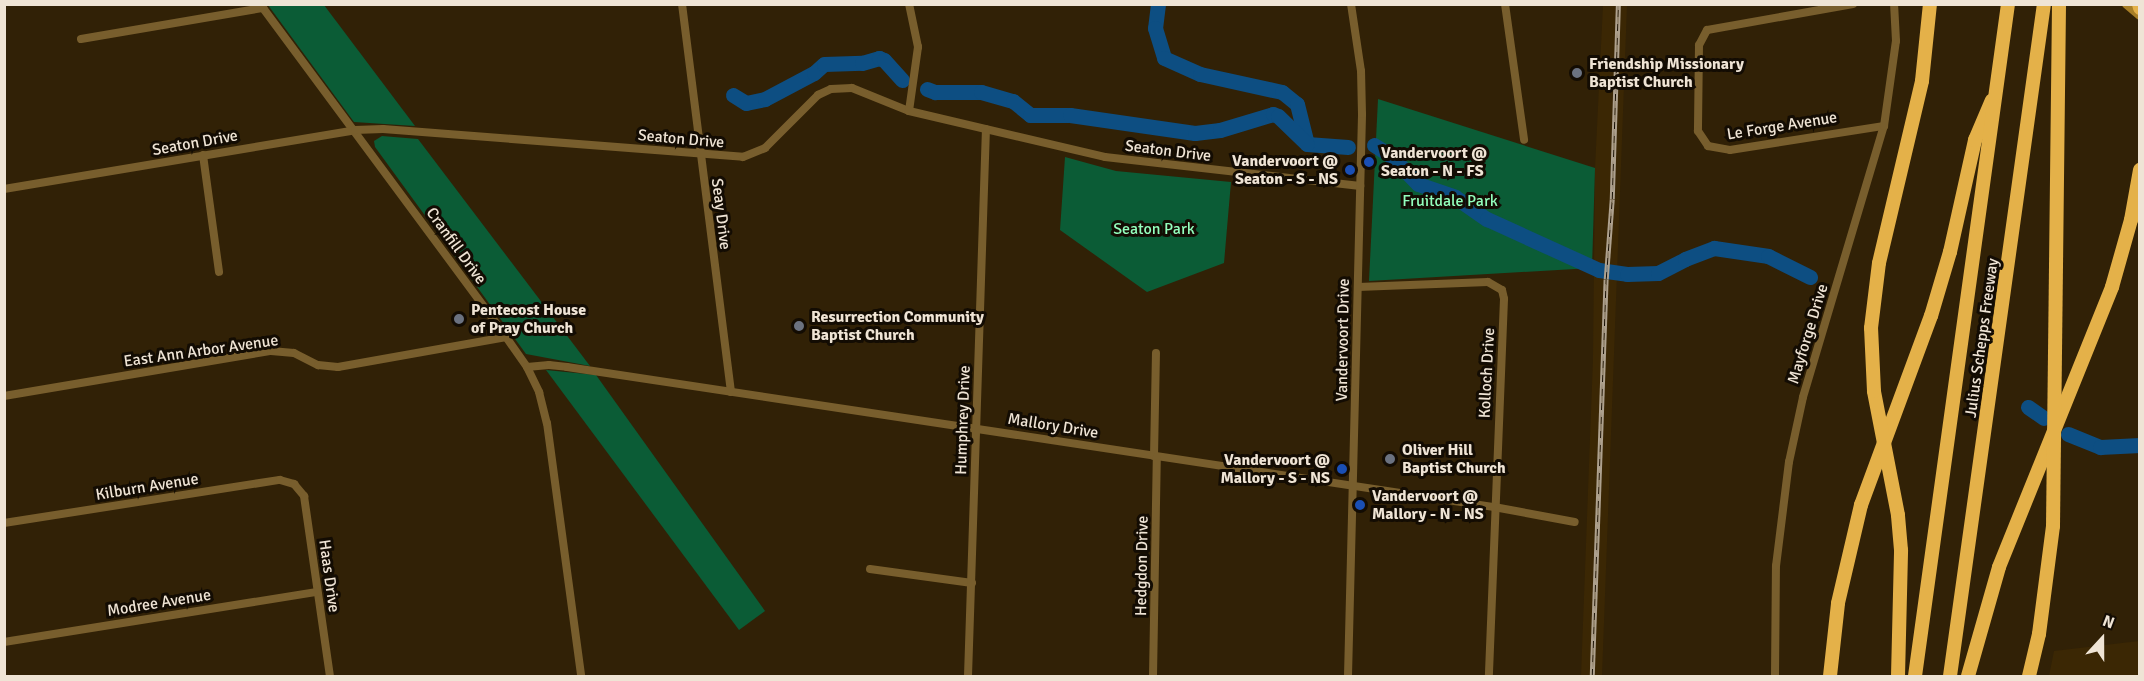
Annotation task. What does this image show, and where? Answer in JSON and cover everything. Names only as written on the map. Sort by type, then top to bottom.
[{"type":"highway","points":[[1898,676],[1901,550],[1898,515],[1874,391],[1871,328],[1879,264],[1928,50],[1930,4]]},
{"type":"highway","name":"Julius Schepps Freeway","points":[[1915,676],[1999,85],[2008,4]]},
{"type":"highway","name":"Julius Schepps Freeway","points":[[1950,676],[2044,4]]},
{"type":"highway","points":[[2029,676],[2039,634],[2053,526],[2059,4]]},
{"type":"highway","points":[[1830,676],[1838,603],[1861,504],[1924,339],[1950,252],[1975,140],[1999,85]]},
{"type":"highway","points":[[1968,676],[1990,594],[2023,506],[2087,352],[2122,254],[2139,170]]},
{"type":"main road","points":[[2127,4],[2139,15]]},
{"type":"street","name":"Seay Drive","points":[[682,4],[731,392]]},
{"type":"street","points":[[909,4],[918,47],[909,111]]},
{"type":"street","name":"Vandervoort Drive","points":[[1347,676],[1362,93],[1351,4]]},
{"type":"street","points":[[1506,4],[1524,140]]},
{"type":"street","name":"Le Forge Avenue","points":[[1853,4],[1707,30],[1699,45],[1698,131],[1708,146],[1730,150],[1884,126]]},
{"type":"street","name":"Mayforge Drive","points":[[1775,676],[1776,566],[1789,462],[1803,397],[1884,126],[1896,41],[1894,4]]},
{"type":"street","points":[[81,39],[262,6]]},
{"type":"street","name":"Cranfill Drive","points":[[262,6],[506,337],[527,367],[539,392],[547,423],[581,676]]},
{"type":"street","name":"Seaton Drive","points":[[4,189],[355,130],[383,129],[743,157],[765,148],[808,104],[831,89],[859,90],[909,111],[1132,162],[1360,186]]},
{"type":"street","name":"Humphrey Drive","points":[[968,676],[986,129]]},
{"type":"street","points":[[203,155],[219,272]]},
{"type":"street","name":"Kolloch Drive","points":[[1358,287],[1488,282],[1502,290],[1504,298],[1489,676]]},
{"type":"street","name":"East Ann Arbor Avenue","points":[[4,396],[271,351],[294,353],[318,365],[338,367],[506,337]]},
{"type":"street","name":"Hedgdon Drive","points":[[1153,676],[1156,353]]},
{"type":"street","name":"Mallory Drive","points":[[527,367],[558,366],[1494,507],[1575,522]]},
{"type":"street","name":"Kilburn Avenue","points":[[4,523],[280,480],[294,484]]},
{"type":"street","name":"Haas Drive","points":[[294,484],[304,496],[330,676]]},
{"type":"street","points":[[870,569],[972,583]]},
{"type":"street","name":"Modree Avenue","points":[[4,642],[317,592]]},
{"type":"shaded area","points":[[1603,5],[1627,5],[1602,676],[1581,676],[1593,359],[1595,168]]},
{"type":"shaded area","points":[[2139,641],[2139,676],[2049,676],[2054,651]]},
{"type":"green space","points":[[268,5],[324,5],[415,126],[354,122]]},
{"type":"green space","name":"Fruitdale Park","points":[[1378,99],[1595,168],[1592,268],[1369,281]]},
{"type":"green space","points":[[382,136],[418,139],[590,366],[526,354],[375,147],[374,141]]},
{"type":"green space","name":"Seaton Park","points":[[1065,157],[1116,171],[1231,182],[1224,263],[1147,292],[1060,230]]},
{"type":"green space","points":[[546,370],[596,375],[765,611],[739,630]]},
{"type":"waterway","points":[[1158,4],[1155,28],[1164,58],[1200,74],[1282,92],[1297,104],[1307,144],[1348,147]]},
{"type":"waterway","points":[[733,95],[746,103],[765,99],[814,73],[824,64],[862,63],[879,58],[884,60],[902,80]]},
{"type":"waterway","points":[[927,89],[935,92],[981,92],[1013,101],[1030,115],[1070,115],[1195,133],[1220,130],[1273,114],[1278,116],[1307,144]]},
{"type":"waterway","points":[[1374,145],[1390,155],[1418,184],[1455,197],[1487,219],[1599,270],[1627,274],[1658,273],[1714,248],[1768,256],[1810,277]]},
{"type":"waterway","points":[[2028,407],[2044,418]]},
{"type":"waterway","points":[[2068,434],[2100,447],[2140,445]]},
{"type":"railway","points":[[1592,676],[1618,4]]},
{"type":"place","name":"Friendship Missionary Baptist Church","points":[[1577,73]]},
{"type":"place","name":"Vandervoort @ Seaton - N - FS","points":[[1369,162]]},
{"type":"place","name":"Vandervoort @ Seaton - S - NS","points":[[1350,170]]},
{"type":"place","name":"Pentecost House of Pray Church","points":[[459,319]]},
{"type":"place","name":"Resurrection Community Baptist Church","points":[[799,326]]},
{"type":"place","name":"Oliver Hill Baptist Church","points":[[1390,459]]},
{"type":"place","name":"Vandervoort @ Mallory - S - NS","points":[[1342,469]]},
{"type":"place","name":"Vandervoort @ Mallory - N - NS","points":[[1360,505]]}]
